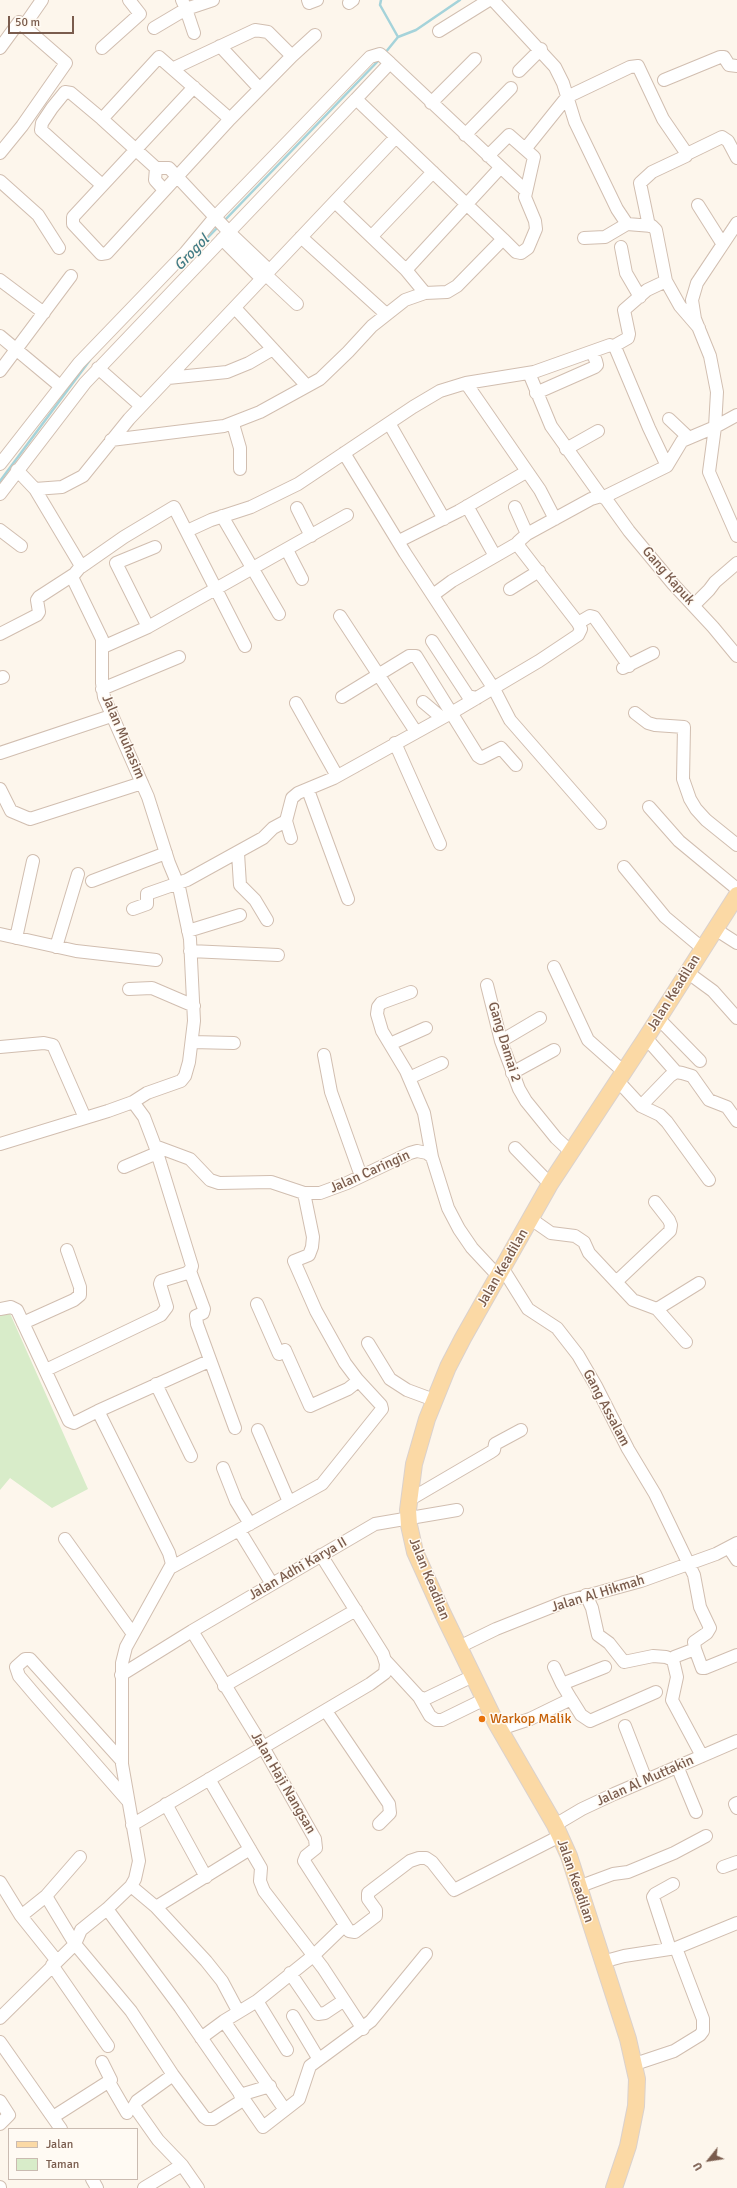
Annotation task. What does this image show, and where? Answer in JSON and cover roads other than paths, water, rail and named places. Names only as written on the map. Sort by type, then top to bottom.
[{"type":"main road","name":"Jalan Keadilan","points":[[614,2188],[634,2123],[637,2094],[635,2064],[578,1887],[557,1830],[502,1734],[459,1647],[420,1562],[408,1519],[409,1500],[420,1443],[434,1400],[462,1338],[531,1220],[568,1149],[621,1077],[687,972],[699,946],[715,929],[737,895]]},
{"type":"street","points":[[24,26],[42,0]]},
{"type":"street","points":[[102,48],[140,14],[129,0]]},
{"type":"street","points":[[154,28],[184,5],[213,0]]},
{"type":"street","points":[[308,0],[310,3],[317,0]]},
{"type":"street","points":[[439,31],[489,0]]},
{"type":"street","points":[[493,0],[541,49],[559,73],[583,139],[617,209],[627,224]]},
{"type":"street","points":[[184,5],[194,33]]},
{"type":"street","points":[[0,48],[18,22],[66,63],[22,126],[0,153]]},
{"type":"street","points":[[174,68],[249,31],[264,30],[292,56]]},
{"type":"street","points":[[194,87],[72,219],[74,224],[103,254],[259,88],[315,35]]},
{"type":"street","points":[[220,46],[259,88]]},
{"type":"street","points":[[519,71],[541,49]]},
{"type":"street","points":[[0,464],[79,362],[180,258],[216,218],[370,57],[377,54],[385,58],[526,191]]},
{"type":"street","points":[[102,119],[158,57],[174,68],[230,119]]},
{"type":"street","points":[[664,80],[720,57],[724,57],[729,65],[737,66]]},
{"type":"street","points":[[0,494],[73,398],[98,368],[356,99],[385,58]]},
{"type":"street","points":[[431,103],[475,58]]},
{"type":"street","points":[[526,148],[567,97],[630,67],[638,66],[663,119],[687,154]]},
{"type":"street","points":[[465,135],[511,88]]},
{"type":"street","points":[[102,185],[43,132],[41,127],[52,108],[65,92],[71,93],[156,168],[167,167],[216,218],[226,234],[297,304]]},
{"type":"street","points":[[356,99],[516,252],[521,253],[526,251],[532,241],[536,226],[526,201],[526,191],[534,159],[526,148],[508,135],[488,156]]},
{"type":"street","points":[[35,489],[62,487],[76,481],[91,468],[111,440],[141,406],[396,137]]},
{"type":"street","points":[[649,226],[640,183],[652,172],[722,137],[733,138],[737,158]]},
{"type":"street","points":[[156,168],[155,180],[164,190]]},
{"type":"street","points":[[406,270],[468,205],[500,168]]},
{"type":"street","points":[[372,236],[433,172]]},
{"type":"street","points":[[0,181],[38,215],[59,248]]},
{"type":"street","points":[[335,202],[406,270],[425,293]]},
{"type":"street","points":[[698,205],[722,243]]},
{"type":"street","points":[[737,223],[722,243],[692,295],[693,308],[710,356],[716,384],[718,404],[709,472],[737,536]]},
{"type":"street","points":[[584,238],[604,237],[627,224],[649,226],[654,228],[657,233],[666,281],[680,306],[699,328]]},
{"type":"street","points":[[301,237],[386,314]]},
{"type":"street","points":[[111,440],[233,424],[267,409],[307,386],[335,366],[372,326],[405,300],[425,293],[441,293],[458,286],[503,239]]},
{"type":"street","points":[[621,247],[626,273],[640,297]]},
{"type":"street","points":[[0,371],[71,276]]},
{"type":"street","points":[[0,280],[44,313]]},
{"type":"street","points":[[187,531],[222,516],[272,498],[308,478],[389,423],[440,392],[466,383],[529,373],[592,352],[608,345],[614,346],[628,338],[629,334],[624,310],[650,289],[666,281]]},
{"type":"street","points":[[235,308],[307,386]]},
{"type":"street","points":[[0,336],[60,386]]},
{"type":"street","points":[[614,346],[667,466]]},
{"type":"street","points":[[168,378],[227,372],[249,363],[273,349]]},
{"type":"street","points":[[536,393],[595,367],[596,361],[592,352]]},
{"type":"street","points":[[98,368],[141,406]]},
{"type":"street","name":"Gang Kapuk","points":[[529,373],[550,426],[566,449],[673,584],[694,605],[737,656]]},
{"type":"street","points":[[466,383],[526,472],[540,490],[555,519]]},
{"type":"street","points":[[433,595],[452,581],[518,543],[520,539],[527,534],[591,499],[603,497],[667,466],[677,446],[688,437],[716,427],[737,415]]},
{"type":"street","points":[[669,419],[670,423],[688,437]]},
{"type":"street","points":[[389,423],[444,519]]},
{"type":"street","points":[[233,424],[240,448],[240,469]]},
{"type":"street","points":[[566,449],[598,431]]},
{"type":"street","points":[[344,453],[405,553],[494,689],[515,726],[600,823]]},
{"type":"street","name":"Jalan Muhasim","points":[[17,470],[35,489],[77,571],[99,632],[103,648],[102,689],[111,716],[142,783],[157,820],[166,854],[178,884],[188,931],[194,1006],[192,1042],[185,1076],[181,1081],[147,1092],[133,1102]]},
{"type":"street","points":[[399,541],[444,519],[526,472]]},
{"type":"street","points":[[467,506],[495,556]]},
{"type":"street","points":[[0,634],[37,615],[39,612],[37,600],[39,597],[124,537],[174,507],[245,646]]},
{"type":"street","points":[[515,507],[527,534]]},
{"type":"street","points":[[297,508],[311,536]]},
{"type":"street","points":[[222,516],[279,614]]},
{"type":"street","points":[[103,648],[148,627],[347,516]]},
{"type":"street","points":[[0,530],[21,546]]},
{"type":"street","points":[[133,910],[147,904],[147,894],[178,884],[259,841],[273,828],[286,820],[290,812],[292,798],[337,776],[494,689],[574,638],[581,629],[578,623],[518,543]]},
{"type":"street","points":[[148,627],[116,563],[155,547]]},
{"type":"street","points":[[286,550],[302,579]]},
{"type":"street","points":[[694,605],[709,590],[714,582],[737,563]]},
{"type":"street","points":[[510,589],[539,571]]},
{"type":"street","points":[[340,616],[416,732]]},
{"type":"street","points":[[578,623],[590,616],[594,617],[626,667],[654,653]]},
{"type":"street","points":[[432,641],[468,696],[477,698]]},
{"type":"street","points":[[342,697],[409,656],[416,656],[448,715],[478,756],[481,758],[502,748],[516,765]]},
{"type":"street","points":[[102,689],[179,657]]},
{"type":"street","points":[[423,702],[448,715]]},
{"type":"street","points":[[296,703],[337,776]]},
{"type":"street","points":[[635,713],[648,723],[655,725],[684,727],[684,779],[686,790],[696,809],[737,845]]},
{"type":"street","points":[[0,754],[111,716]]},
{"type":"street","points":[[395,743],[440,844]]},
{"type":"street","points":[[0,789],[11,811],[30,819],[142,783]]},
{"type":"street","points":[[308,790],[348,899]]},
{"type":"street","points":[[649,807],[679,841],[737,889]]},
{"type":"street","points":[[286,820],[291,838]]},
{"type":"street","points":[[238,853],[240,885],[255,900],[267,920]]},
{"type":"street","points":[[92,881],[166,854]]},
{"type":"street","points":[[16,938],[33,861]]},
{"type":"street","points":[[624,867],[665,917],[699,946]]},
{"type":"street","points":[[56,947],[78,874]]},
{"type":"street","points":[[188,931],[240,915]]},
{"type":"street","points":[[715,929],[737,942]]},
{"type":"street","points":[[0,934],[56,947],[156,960]]},
{"type":"street","points":[[190,951],[278,955]]},
{"type":"street","points":[[554,967],[588,1040],[621,1077],[641,1106],[660,1115],[667,1122],[709,1180]]},
{"type":"street","points":[[687,972],[713,991],[737,1018]]},
{"type":"street","name":"Gang Damai 2","points":[[487,985],[500,1041],[512,1073],[526,1101],[568,1149]]},
{"type":"street","points":[[129,989],[152,988],[194,1006]]},
{"type":"street","points":[[411,992],[388,1000],[378,1007],[378,1021],[409,1078],[424,1113],[432,1157]]},
{"type":"street","points":[[500,1041],[540,1018]]},
{"type":"street","points":[[658,1018],[700,1061]]},
{"type":"street","points":[[390,1044],[426,1028]]},
{"type":"street","points":[[645,1040],[674,1073],[692,1076],[709,1100],[724,1105],[737,1121]]},
{"type":"street","points":[[192,1042],[234,1043]]},
{"type":"street","points":[[0,1047],[44,1043],[53,1045],[85,1118]]},
{"type":"street","points":[[512,1073],[554,1050]]},
{"type":"street","points":[[324,1055],[331,1092],[361,1176]]},
{"type":"street","points":[[409,1078],[442,1063]]},
{"type":"street","points":[[641,1106],[674,1073]]},
{"type":"street","points":[[0,1144],[133,1102],[144,1117],[156,1150],[192,1266],[190,1271],[203,1303],[204,1313],[195,1318],[209,1361],[235,1428]]},
{"type":"street","points":[[515,1148],[550,1184]]},
{"type":"street","points":[[124,1167],[156,1150]]},
{"type":"street","name":"Jalan Caringin","points":[[156,1150],[190,1159],[203,1174],[214,1182],[271,1182],[304,1193],[320,1193],[410,1153],[423,1152],[432,1157],[448,1208],[459,1229],[472,1248],[501,1273]]},
{"type":"street","points":[[0,2018],[54,1963],[75,1944],[81,1930],[107,1909],[131,1886],[139,1868],[139,1861],[127,1801],[122,1761],[121,1675],[124,1652],[172,1567],[327,1480],[382,1409],[381,1405],[358,1381],[321,1321],[294,1261],[309,1255],[312,1247],[313,1237],[304,1193]]},
{"type":"street","points":[[616,1282],[670,1231],[671,1225],[669,1220],[655,1202]]},
{"type":"street","points":[[531,1220],[551,1233],[574,1236],[584,1242],[589,1253],[633,1300],[658,1309],[686,1342]]},
{"type":"street","points":[[23,1323],[74,1300],[80,1295],[80,1287],[67,1250]]},
{"type":"street","points":[[46,1370],[161,1315],[167,1307],[161,1281],[190,1271]]},
{"type":"street","name":"Gang Assalam","points":[[501,1273],[528,1308],[557,1328],[578,1355],[596,1386],[628,1449],[655,1494],[694,1576],[700,1607],[710,1628],[707,1633],[694,1642],[696,1649]]},
{"type":"street","points":[[658,1309],[700,1283]]},
{"type":"street","points":[[257,1304],[279,1354],[285,1350],[310,1406],[348,1389],[358,1381]]},
{"type":"street","points":[[0,1309],[15,1308],[71,1423],[209,1361]]},
{"type":"street","points":[[368,1343],[390,1379],[407,1390],[434,1400]]},
{"type":"street","points":[[156,1384],[191,1456]]},
{"type":"street","points":[[98,1411],[169,1552],[172,1567]]},
{"type":"street","points":[[258,1430],[289,1502]]},
{"type":"street","points":[[409,1500],[492,1452],[495,1444],[521,1430]]},
{"type":"street","points":[[222,1468],[236,1501],[244,1527],[272,1584]]},
{"type":"street","name":"Jalan Adhi Karya II","points":[[121,1675],[192,1631],[379,1522],[408,1519],[457,1510]]},
{"type":"street","points":[[65,1539],[134,1634]]},
{"type":"street","points":[[733,1546],[737,1560]]},
{"type":"street","name":"Jalan Al Hikmah","points":[[459,1647],[518,1620],[586,1595],[633,1584],[733,1546]]},
{"type":"street","points":[[321,1555],[356,1610],[385,1660],[419,1697],[430,1716],[436,1720],[442,1720],[485,1699]]},
{"type":"street","points":[[586,1595],[592,1608],[598,1636],[609,1643],[624,1662],[653,1656],[666,1657],[673,1660]]},
{"type":"street","points":[[224,1686],[356,1610]]},
{"type":"street","name":"Jalan Haji Nangsan","points":[[192,1631],[224,1686],[263,1747],[315,1840],[316,1848],[306,1856],[304,1861],[344,1926]]},
{"type":"street","points":[[673,1660],[674,1657],[696,1649],[702,1668],[705,1668],[737,1655]]},
{"type":"street","points":[[124,1652],[148,1658]]},
{"type":"street","points":[[122,1761],[30,1659],[25,1659],[16,1667],[19,1676],[127,1801]]},
{"type":"street","points":[[132,1825],[378,1680],[386,1669],[385,1660]]},
{"type":"street","points":[[673,1660],[678,1678],[672,1700],[702,1756]]},
{"type":"street","points":[[554,1667],[562,1684],[581,1715],[590,1721],[656,1692]]},
{"type":"street","points":[[562,1684],[605,1667]]},
{"type":"street","points":[[419,1697],[429,1699],[473,1676]]},
{"type":"street","points":[[502,1734],[571,1699]]},
{"type":"street","points":[[326,1711],[389,1804],[390,1812],[379,1824]]},
{"type":"street","points":[[625,1726],[646,1780]]},
{"type":"street","name":"Jalan Al Muttakin","points":[[557,1830],[582,1809],[677,1766],[737,1741]]},
{"type":"street","points":[[677,1766],[696,1812]]},
{"type":"street","points":[[209,1779],[261,1868],[260,1881],[264,1891],[323,1968],[343,2001],[363,2028]]},
{"type":"street","points":[[737,1803],[735,1804],[737,1808]]},
{"type":"street","points":[[166,1804],[206,1877]]},
{"type":"street","points":[[201,2038],[238,2011],[257,2000],[313,1956],[344,1926],[349,1931],[355,1932],[372,1921],[376,1916],[376,1910],[368,1899],[368,1893],[414,1860],[426,1858],[432,1862],[454,1890],[557,1830]]},
{"type":"street","points":[[578,1887],[614,1874],[628,1872],[674,1853],[706,1836]]},
{"type":"street","points":[[156,1907],[250,1849]]},
{"type":"street","points":[[21,1916],[46,1896],[80,1857]]},
{"type":"street","points":[[723,1867],[737,1862]]},
{"type":"street","points":[[0,1882],[108,2046]]},
{"type":"street","points":[[635,2064],[674,2051],[700,2035],[703,2031],[703,2020],[653,1897],[655,1894],[673,1884]]},
{"type":"street","points":[[131,1886],[156,1907],[187,1939],[222,1981],[238,2011]]},
{"type":"street","points":[[46,1896],[75,1944],[131,2011],[173,2075],[207,2119],[212,2119],[242,2098],[270,2086]]},
{"type":"street","points":[[107,1909],[201,2038],[263,2127],[299,2099],[307,2071],[318,2058],[363,2028],[389,2001],[426,1954]]},
{"type":"street","points":[[602,1962],[624,1956],[673,1948],[737,1923]]},
{"type":"street","points":[[290,1973],[318,2014],[325,2013],[343,2001]]},
{"type":"street","points":[[257,2000],[287,2050]]},
{"type":"street","points":[[292,2016],[318,2058]]},
{"type":"street","points":[[224,2021],[285,2110]]},
{"type":"street","points":[[0,2042],[60,2128]]},
{"type":"street","points":[[53,2117],[109,2082],[111,2077],[102,2062]]},
{"type":"street","points":[[173,2075],[137,2101],[134,2106],[158,2140],[182,2165],[198,2188]]},
{"type":"street","points":[[109,2082],[127,2113]]},
{"type":"street","points":[[0,2101],[9,2114],[0,2124]]},
{"type":"street","points":[[144,2188],[182,2165]]},
{"type":"waterway","name":"Grogol","points":[[381,0],[380,5],[398,37],[385,53]]},
{"type":"waterway","name":"Grogol","points":[[398,37],[416,30],[460,0]]},
{"type":"waterway","name":"Grogol","points":[[224,221],[380,59]]},
{"type":"waterway","name":"Grogol","points":[[188,258],[219,226]]},
{"type":"waterway","name":"Grogol","points":[[0,481],[90,360]]},
{"type":"place","name":"Warkop Malik","points":[[482,1719]]}]
